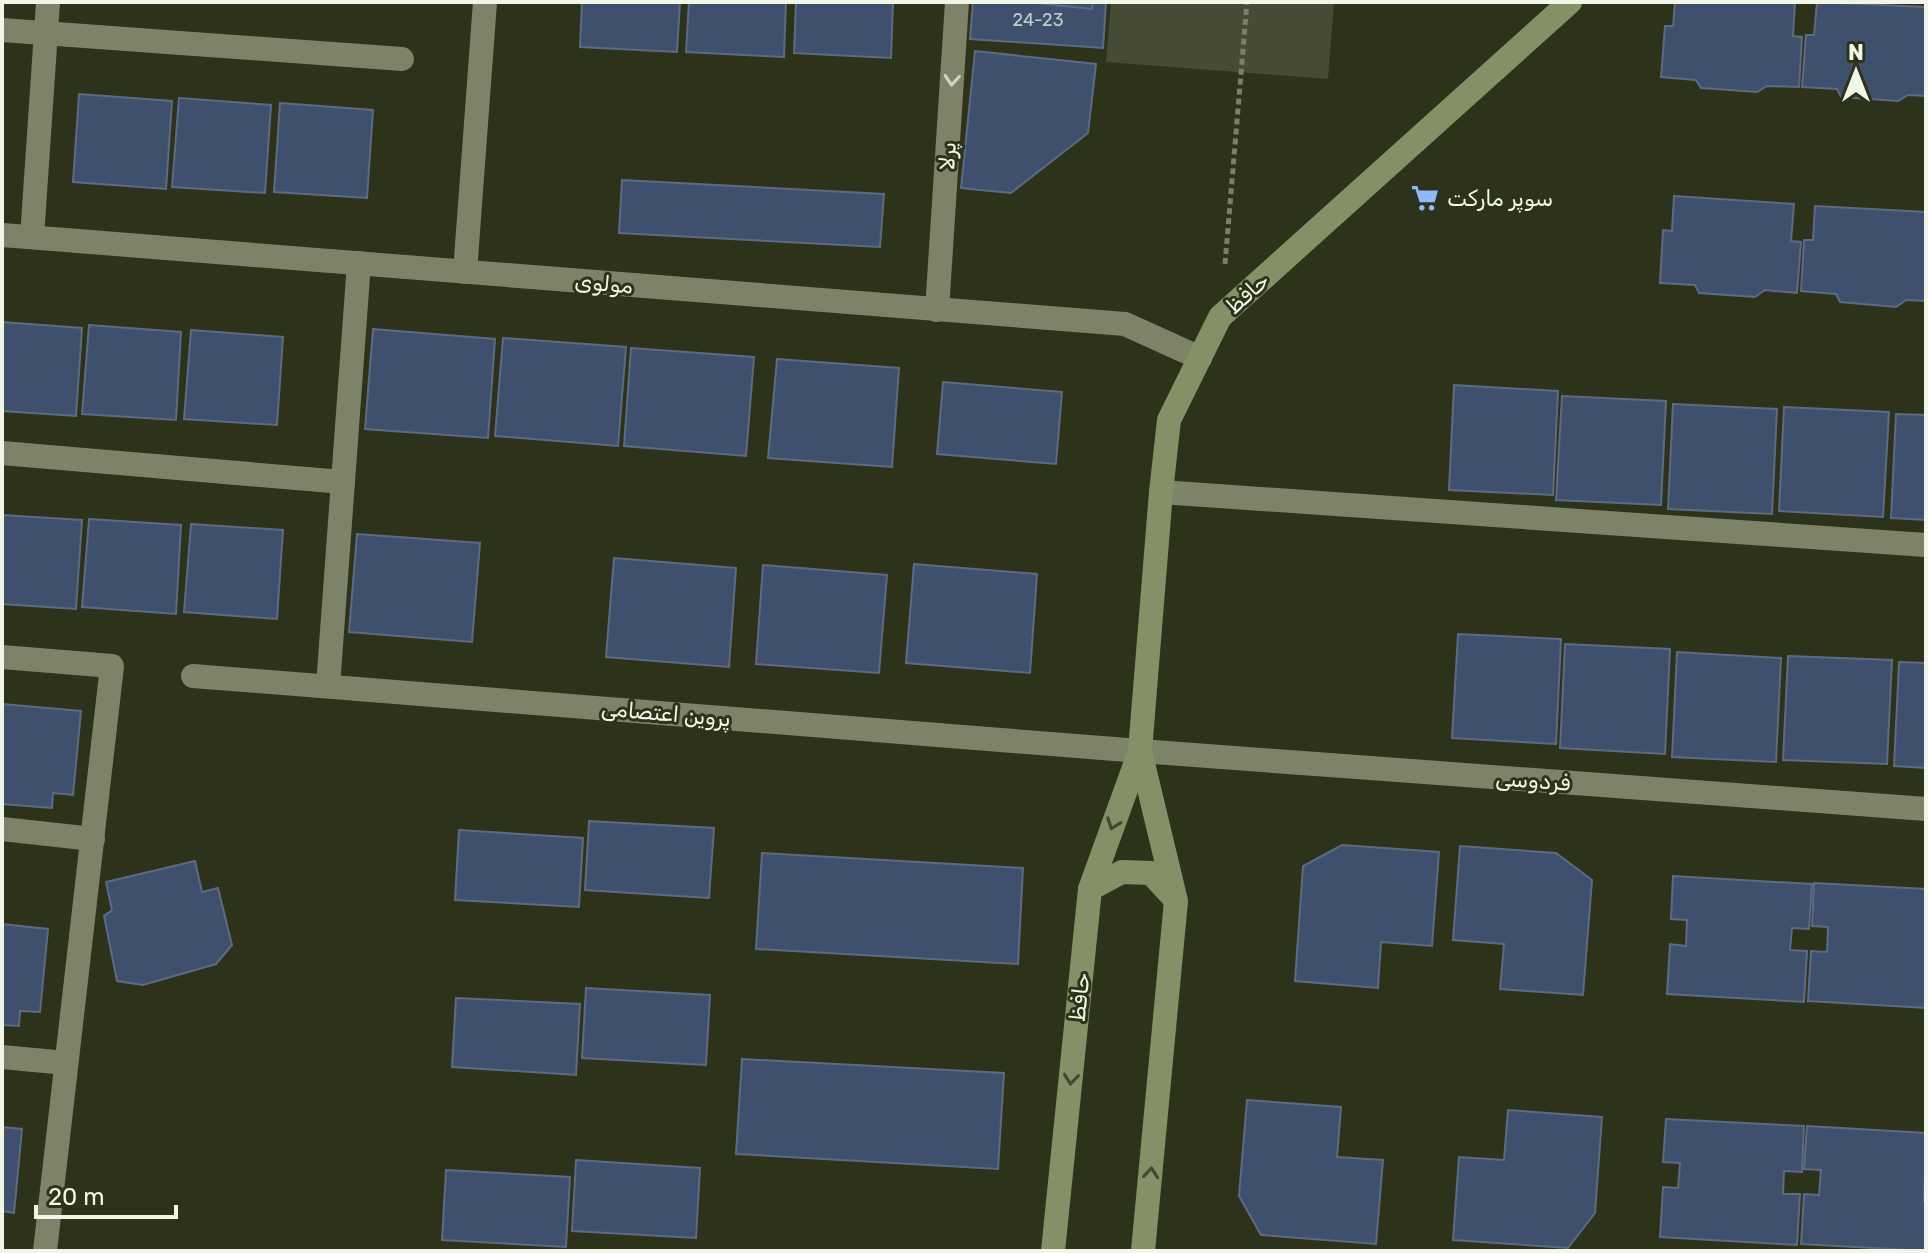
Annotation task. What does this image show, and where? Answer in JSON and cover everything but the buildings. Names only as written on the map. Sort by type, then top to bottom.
[{"type":"street","points":[[32,237],[48,2]]},
{"type":"street","points":[[465,272],[485,2]]},
{"type":"street","name":"پرلا","points":[[937,310],[957,2]]},
{"type":"street","name":"حافظ","points":[[1053,1251],[1090,889],[1140,751],[1169,420],[1220,317],[1570,2]]},
{"type":"street","points":[[2,30],[402,59]]},
{"type":"street","name":"مولوی","points":[[2,235],[1125,324],[1200,358]]},
{"type":"street","points":[[328,686],[359,263]]},
{"type":"street","points":[[2,453],[343,482]]},
{"type":"street","points":[[1161,492],[1926,545]]},
{"type":"street","points":[[2,657],[112,666],[45,1251]]},
{"type":"street","name":"پروین اعتصامی","points":[[193,676],[1140,751]]},
{"type":"street","name":"حافظ","points":[[1140,751],[1176,901],[1143,1251]]},
{"type":"street","name":"فردوسی","points":[[1140,751],[1926,809]]},
{"type":"street","points":[[2,829],[93,839]]},
{"type":"street","points":[[1090,889],[1122,872],[1151,873],[1176,901]]},
{"type":"street","points":[[2,1057],[66,1063]]},
{"type":"path","points":[[1220,317],[1247,2]]},
{"type":"green space","points":[[1111,2],[1334,2],[1328,79],[1106,62]]},
{"type":"place","name":"سوپر مارکت","points":[[1425,198]]}]
